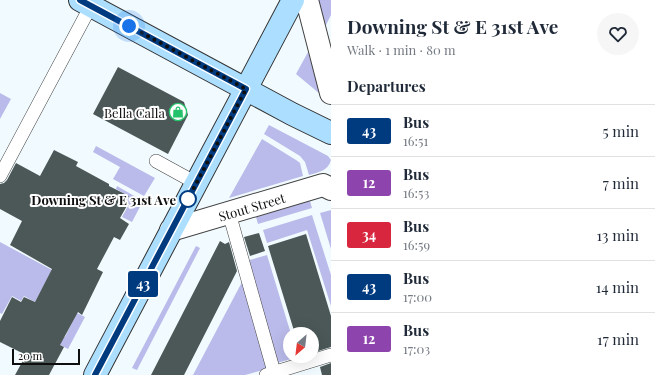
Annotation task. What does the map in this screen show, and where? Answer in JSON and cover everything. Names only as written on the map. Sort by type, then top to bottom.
[{"type":"main road","points":[[95,375],[293,0]]},
{"type":"main road","points":[[88,2],[292,114],[331,133]]},
{"type":"street","points":[[307,0],[331,93]]},
{"type":"street","name":"Stout Street","points":[[171,230],[323,185],[331,189]]},
{"type":"lane","points":[[0,176],[88,2]]},
{"type":"lane","points":[[156,161],[196,183]]},
{"type":"lane","points":[[229,213],[270,374],[331,355]]},
{"type":"shaded area","points":[[318,0],[331,0],[331,15],[325,27]]},
{"type":"shaded area","points":[[308,52],[320,94],[296,74]]},
{"type":"shaded area","points":[[0,93],[11,99],[0,119]]},
{"type":"shaded area","points":[[269,125],[328,156],[331,160],[328,167],[309,175],[305,162],[300,156],[264,134]]},
{"type":"shaded area","points":[[262,139],[300,163],[303,176],[229,198]]},
{"type":"shaded area","points":[[96,146],[155,178],[144,196],[113,179],[120,167],[93,152]]},
{"type":"shaded area","points":[[117,186],[143,201],[132,222],[122,217],[129,204],[126,202],[129,196],[116,189]]},
{"type":"shaded area","points":[[310,201],[312,208],[258,224],[256,217]]},
{"type":"shaded area","points":[[331,210],[331,249],[320,213]]},
{"type":"shaded area","points":[[312,215],[331,275],[331,306],[307,230],[267,243],[263,230]]},
{"type":"shaded area","points":[[0,242],[52,270],[35,302],[24,296],[21,301],[12,296],[2,314],[0,313]]},
{"type":"shaded area","points":[[196,246],[200,248],[137,370],[132,368]]},
{"type":"shaded area","points":[[267,255],[289,327],[283,327],[283,361],[277,363],[246,261]]},
{"type":"shaded area","points":[[242,282],[267,369],[245,375],[193,375]]},
{"type":"shaded area","points":[[77,313],[85,317],[68,349],[24,326],[60,334],[65,337]]},
{"type":"building","points":[[118,67],[184,102],[188,115],[168,154],[93,114]]},
{"type":"building","points":[[54,150],[78,162],[76,166],[129,196],[125,202],[128,204],[120,218],[129,224],[120,240],[114,237],[97,269],[103,272],[82,315],[78,312],[60,345],[64,347],[49,375],[15,375],[26,355],[0,342],[0,321],[12,297],[21,302],[24,297],[35,302],[52,269],[10,245],[22,221],[0,209],[0,184],[7,180],[16,163],[40,176]]},
{"type":"building","points":[[259,233],[265,251],[250,256],[244,237]]},
{"type":"building","points":[[306,234],[331,316],[331,347],[319,351],[319,327],[293,327],[268,246]]},
{"type":"building","points":[[220,241],[225,244],[229,242],[237,271],[184,375],[151,375]]},
{"type":"building","points":[[331,363],[331,375],[322,375],[320,367]]},
{"type":"bus line","name":"43","points":[[80,0],[246,89],[95,375]]},
{"type":"place","name":"Bella Calla","points":[[178,112]]},
{"type":"place","name":"Downing St & E 31st Ave","points":[[188,199]]},
{"type":"route","points":[[129,26],[246,89],[188,199]]}]
